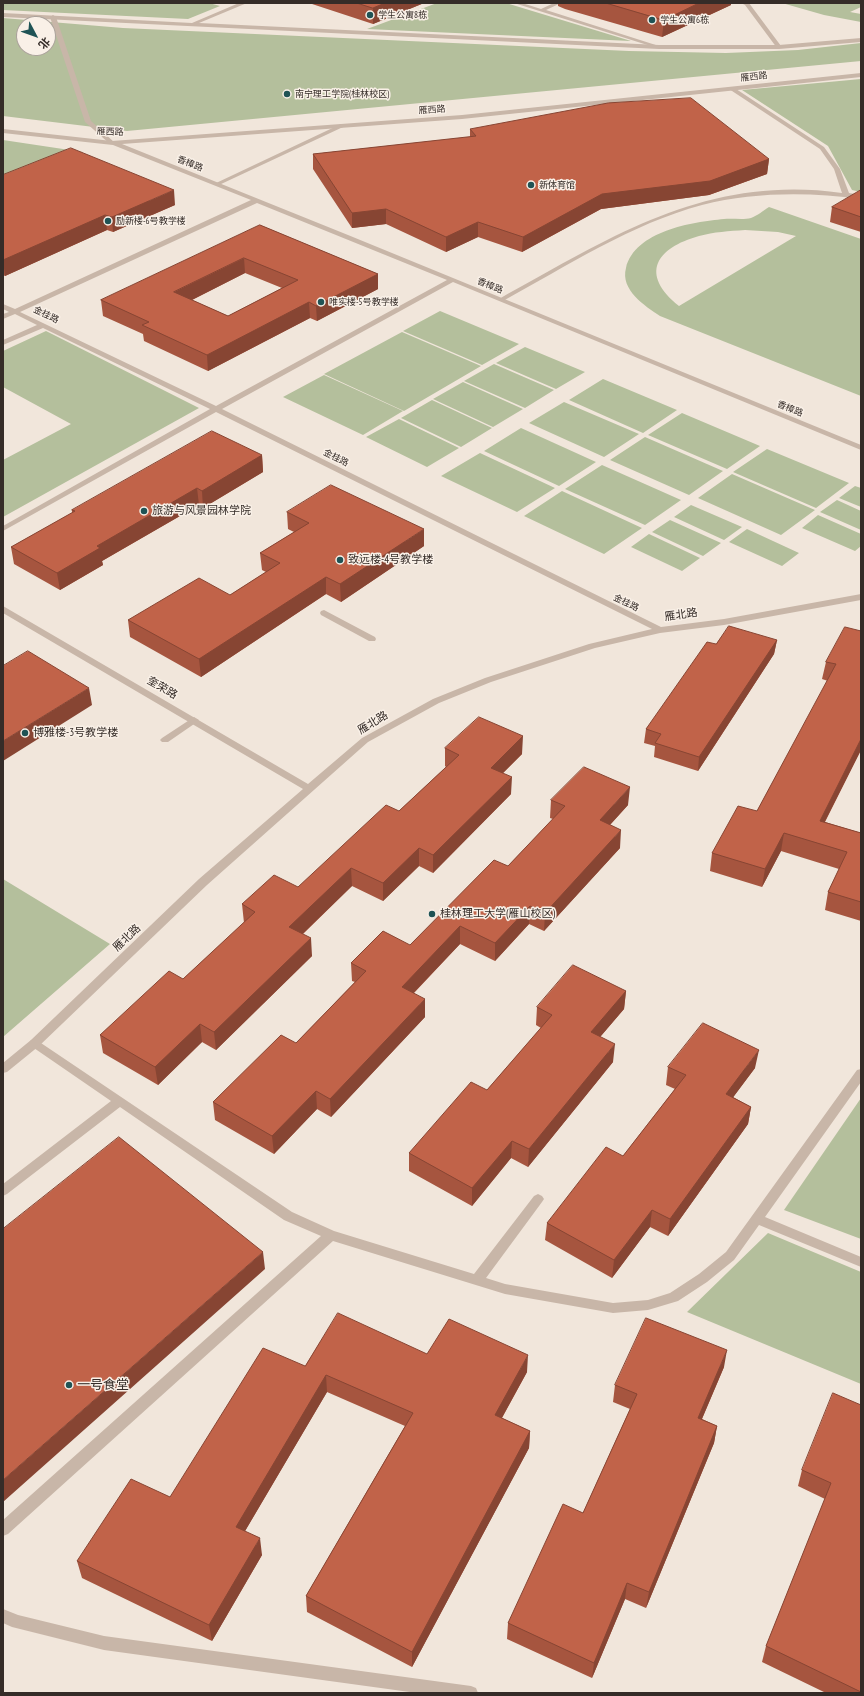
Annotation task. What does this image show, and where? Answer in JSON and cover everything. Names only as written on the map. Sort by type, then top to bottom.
[{"type":"street","points":[[189,24],[244,3]]},
{"type":"street","points":[[516,3],[659,47]]},
{"type":"street","points":[[541,11],[558,3]]},
{"type":"street","points":[[744,3],[747,4],[779,47]]},
{"type":"street","points":[[3,15],[28,16]]},
{"type":"street","points":[[56,17],[659,47],[779,47],[861,40]]},
{"type":"street","points":[[56,26],[88,122],[112,143]]},
{"type":"street","name":"雁西路","points":[[3,131],[112,143],[462,117],[861,75]]},
{"type":"street","points":[[731,88],[822,148],[837,169],[846,194]]},
{"type":"street","points":[[217,184],[341,126]]},
{"type":"street","name":"香樟路","points":[[112,143],[257,200],[861,448]]},
{"type":"street","points":[[501,300],[626,233],[677,211],[719,199],[747,195],[818,192],[861,196]]},
{"type":"street","points":[[3,317],[257,200]]},
{"type":"street","points":[[3,530],[216,409],[452,280]]},
{"type":"street","name":"金桂路","points":[[3,306],[216,409],[660,630]]},
{"type":"street","points":[[3,344],[42,325]]},
{"type":"street","name":"雁北路","points":[[3,1069],[35,1043],[203,882],[365,740],[436,701],[488,680],[592,646],[660,630],[724,622],[861,597]]},
{"type":"street","name":"奎荣路","points":[[3,610],[194,720],[309,789]]},
{"type":"street","points":[[324,613],[372,639]]},
{"type":"street","points":[[165,740],[194,720]]},
{"type":"street","points":[[35,1043],[288,1216],[331,1235],[505,1289],[614,1308],[648,1305],[674,1297],[703,1278],[730,1256],[861,1073]]},
{"type":"street","points":[[3,1191],[119,1101]]},
{"type":"street","points":[[477,1280],[538,1199]]},
{"type":"street","points":[[756,1219],[861,1262]]},
{"type":"street","points":[[3,1529],[331,1235]]},
{"type":"street","points":[[3,1616],[17,1622],[104,1643],[471,1693]]},
{"type":"green space","points":[[3,3],[209,3],[220,6],[188,19],[3,10]]},
{"type":"green space","points":[[437,3],[506,3],[631,41],[367,29]]},
{"type":"green space","points":[[782,3],[861,3],[861,7],[850,12],[861,14],[861,22],[824,15]]},
{"type":"green space","points":[[3,18],[16,19],[16,56],[56,56],[56,22],[123,28],[629,51],[726,53],[798,50],[861,43],[861,61],[127,131],[3,116]]},
{"type":"green space","points":[[861,79],[861,192],[852,190],[828,146],[742,90]]},
{"type":"green space","points":[[3,140],[83,152],[3,185]]},
{"type":"green space","points":[[769,207],[861,239],[861,396],[660,316],[641,302],[630,290],[625,276],[626,268],[631,255],[641,245],[653,237],[681,226],[711,220],[751,218]],"holes":[[[745,230],[778,232],[796,236],[679,306],[659,283],[656,273],[658,264],[663,255],[684,241],[699,236],[727,231]]]},
{"type":"green space","points":[[440,311],[519,344],[482,365],[403,331]]},
{"type":"green space","points":[[46,331],[199,408],[3,517],[3,460],[71,424],[3,387],[3,351]]},
{"type":"green space","points":[[402,332],[481,366],[404,411],[324,374]]},
{"type":"green space","points":[[525,347],[585,372],[556,389],[496,363]]},
{"type":"green space","points":[[494,364],[554,390],[525,408],[464,381]]},
{"type":"green space","points":[[324,375],[403,411],[363,435],[283,397]]},
{"type":"green space","points":[[603,379],[677,410],[643,433],[569,400]]},
{"type":"green space","points":[[463,382],[523,409],[493,427],[433,399]]},
{"type":"green space","points":[[432,400],[492,428],[461,447],[401,418]]},
{"type":"green space","points":[[564,402],[639,434],[604,457],[529,423]]},
{"type":"green space","points":[[682,413],[760,446],[727,469],[648,435]]},
{"type":"green space","points":[[399,419],[459,448],[427,467],[366,437]]},
{"type":"green space","points":[[521,428],[596,462],[559,486],[484,451]]},
{"type":"green space","points":[[645,437],[723,471],[689,495],[610,460]]},
{"type":"green space","points":[[767,449],[849,483],[816,508],[733,472]]},
{"type":"green space","points":[[480,453],[555,488],[517,512],[441,476]]},
{"type":"green space","points":[[602,465],[681,500],[645,525],[565,489]]},
{"type":"green space","points":[[732,474],[815,510],[781,535],[698,498]]},
{"type":"green space","points":[[855,486],[861,488],[861,507],[839,498]]},
{"type":"green space","points":[[562,491],[642,528],[604,554],[524,516]]},
{"type":"green space","points":[[837,500],[861,511],[861,530],[820,512]]},
{"type":"green space","points":[[691,505],[742,527],[724,540],[674,517]]},
{"type":"green space","points":[[818,515],[861,534],[861,546],[855,551],[802,528]]},
{"type":"green space","points":[[670,520],[721,543],[703,556],[652,532]]},
{"type":"green space","points":[[747,529],[799,553],[782,566],[729,542]]},
{"type":"green space","points":[[649,534],[700,558],[682,571],[631,547]]},
{"type":"green space","points":[[3,879],[110,944],[3,1037]]},
{"type":"green space","points":[[861,1098],[861,1239],[784,1210]]},
{"type":"green space","points":[[768,1233],[861,1272],[861,1384],[687,1312]]},
{"type":"building","points":[[357,3],[385,3],[373,8]]},
{"type":"building","points":[[606,3],[699,3],[664,20]]},
{"type":"building","name":"新体育馆","points":[[691,98],[769,159],[710,181],[602,194],[523,237],[478,222],[446,237],[386,209],[352,213],[313,154],[476,136],[470,129],[608,103]]},
{"type":"building","points":[[71,148],[174,190],[112,217],[105,215],[3,260],[3,175]]},
{"type":"building","points":[[861,190],[861,217],[832,207]]},
{"type":"building","points":[[260,225],[378,274],[316,306],[309,302],[207,355],[142,325],[149,322],[101,300]],"holes":[[[244,258],[298,280],[228,316],[174,292]]]},
{"type":"building","points":[[212,431],[262,455],[202,491],[197,488],[97,546],[100,548],[57,573],[11,547],[75,511],[72,510]]},
{"type":"building","points":[[331,485],[424,529],[340,584],[326,577],[199,659],[128,620],[199,578],[230,595],[280,563],[260,553],[309,523],[287,512]]},
{"type":"building","points":[[729,626],[777,640],[699,757],[655,743],[661,734],[646,729],[707,642],[716,644]]},
{"type":"building","points":[[845,627],[861,631],[861,739],[820,821],[861,833],[861,902],[828,892],[847,852],[784,833],[765,869],[712,853],[738,806],[757,811],[836,664],[826,662]]},
{"type":"building","name":"博雅楼-3号教学楼","points":[[28,651],[89,688],[3,741],[3,666]]},
{"type":"building","points":[[479,717],[523,736],[491,768],[512,777],[433,855],[419,848],[383,883],[351,868],[289,927],[311,938],[214,1032],[200,1024],[155,1067],[100,1035],[169,971],[183,979],[255,912],[242,904],[274,875],[298,887],[386,805],[399,811],[459,755],[445,748]]},
{"type":"building","points":[[584,767],[630,787],[600,820],[621,830],[545,913],[530,906],[495,943],[460,926],[402,987],[425,999],[330,1099],[316,1091],[272,1136],[213,1102],[281,1035],[296,1043],[366,971],[351,963],[383,931],[410,945],[494,860],[508,866],[565,806],[551,800]]},
{"type":"building","points":[[573,965],[626,991],[591,1032],[615,1044],[529,1149],[512,1141],[472,1188],[409,1153],[471,1082],[487,1090],[552,1015],[537,1007]]},
{"type":"building","points":[[703,1023],[759,1050],[726,1094],[751,1107],[670,1219],[652,1210],[614,1260],[547,1223],[606,1147],[623,1156],[686,1075],[668,1067]]},
{"type":"building","name":"一号食堂","points":[[119,1137],[263,1252],[3,1480],[3,1229]]},
{"type":"building","points":[[338,1313],[427,1354],[449,1319],[528,1355],[495,1415],[530,1431],[412,1652],[306,1596],[413,1413],[326,1375],[236,1527],[260,1538],[209,1625],[77,1561],[131,1479],[170,1497],[263,1348],[305,1366]]},
{"type":"building","points":[[646,1318],[727,1350],[698,1418],[717,1426],[649,1592],[627,1583],[594,1663],[508,1623],[563,1504],[583,1513],[637,1394],[615,1385]]},
{"type":"building","points":[[833,1393],[861,1405],[861,1692],[766,1646],[831,1483],[802,1470]]},
{"type":"place","name":"学生公寓8栋","points":[[370,15]]},
{"type":"place","name":"学生公寓6栋","points":[[652,20]]},
{"type":"place","name":"南宁理工学院(桂林校区)","points":[[287,94]]},
{"type":"place","name":"新体育馆","points":[[531,185]]},
{"type":"place","name":"励新楼-6号教学楼","points":[[108,221]]},
{"type":"place","name":"唯实楼-5号教学楼","points":[[321,302]]},
{"type":"place","name":"旅游与风景园林学院","points":[[144,511]]},
{"type":"place","name":"致远楼-4号教学楼","points":[[340,560]]},
{"type":"place","name":"博雅楼-3号教学楼","points":[[25,733]]},
{"type":"place","name":"桂林理工大学(雁山校区)","points":[[432,914]]},
{"type":"place","name":"一号食堂","points":[[69,1385]]}]
